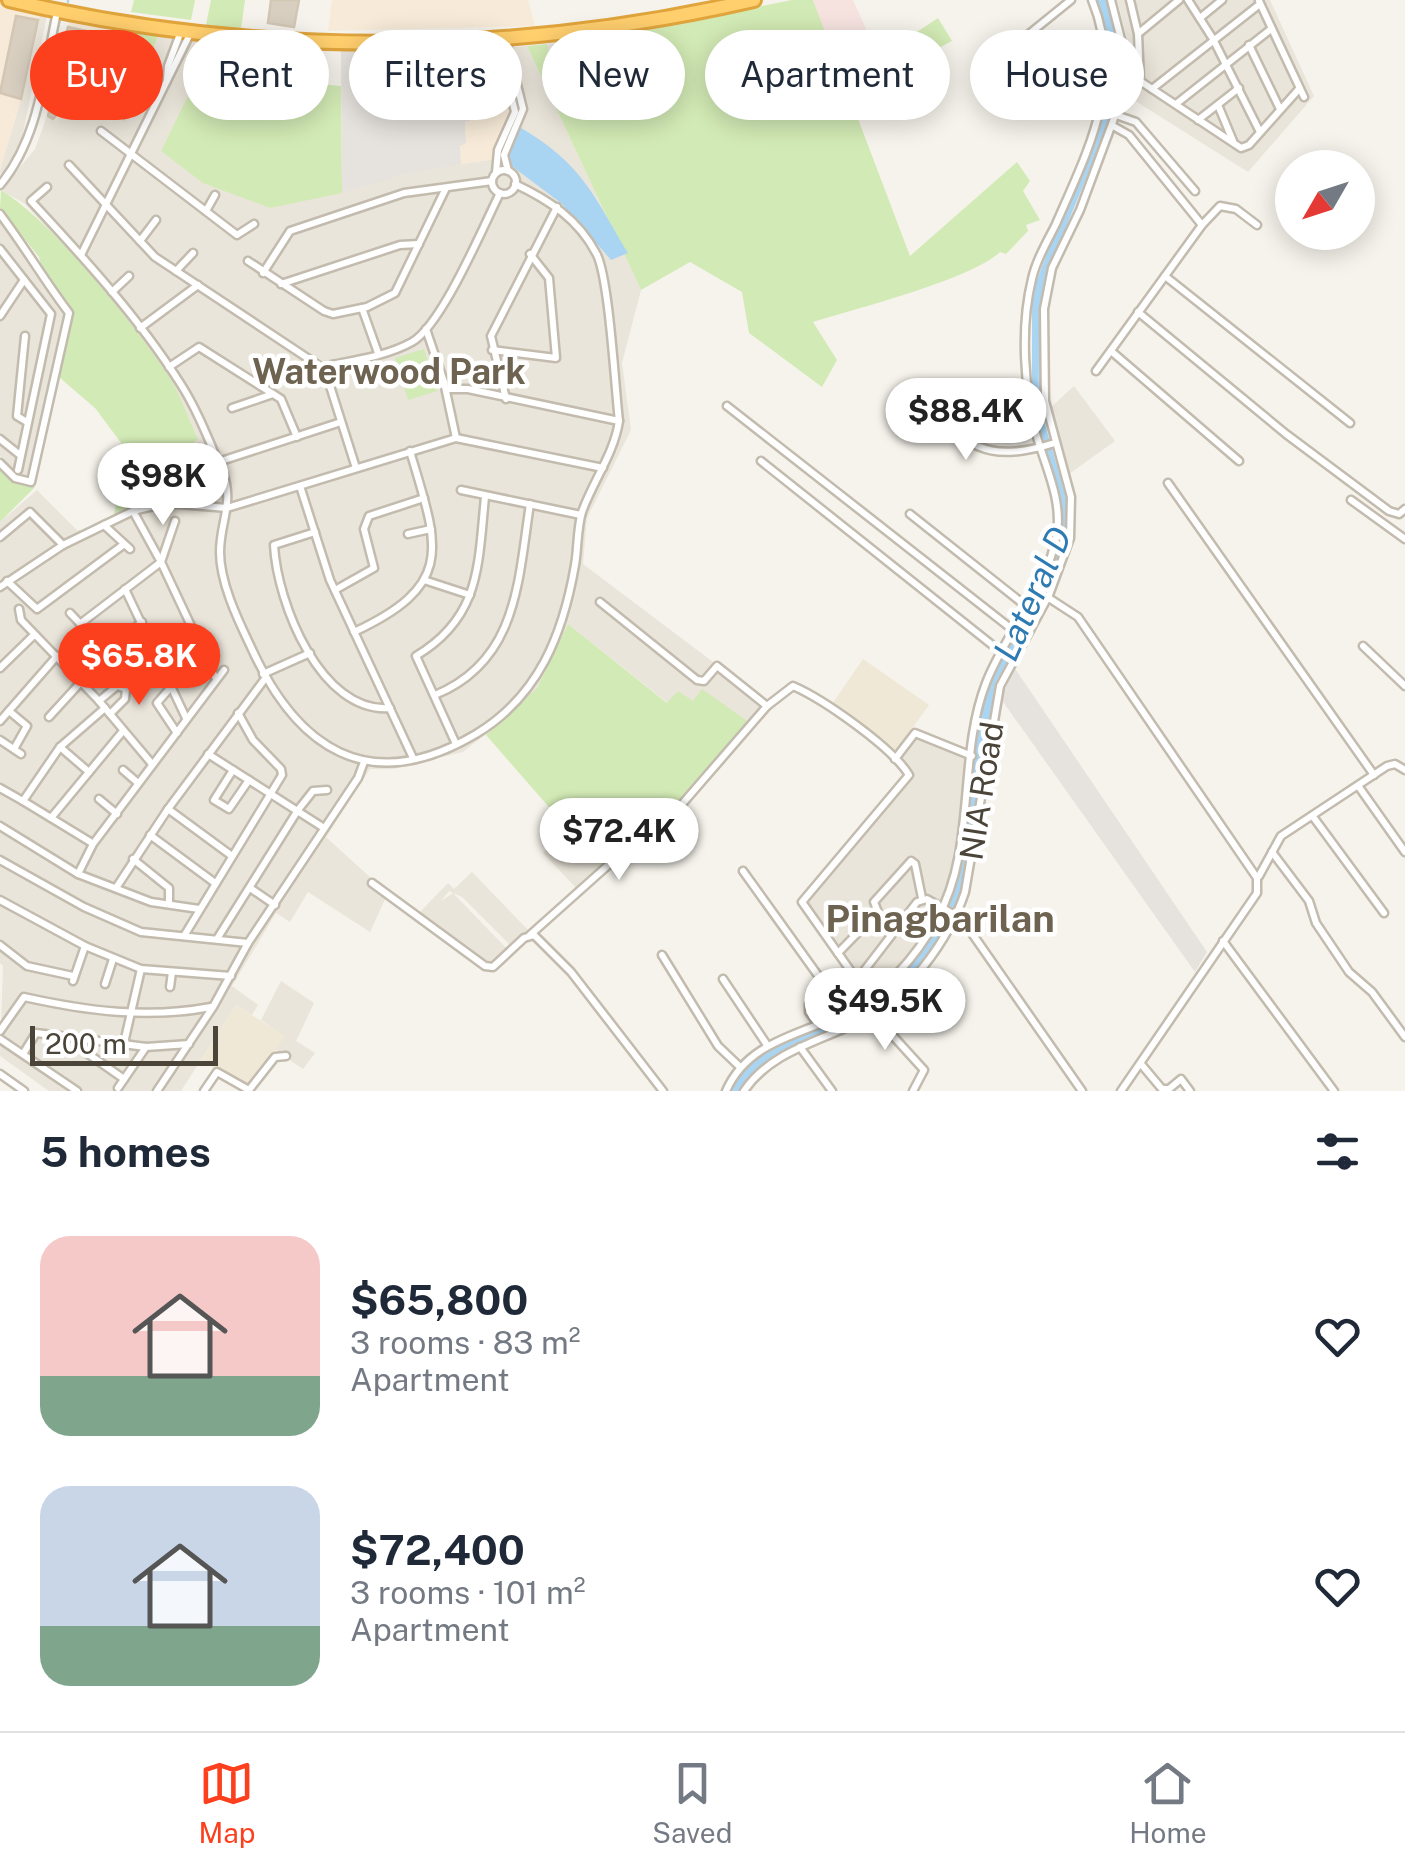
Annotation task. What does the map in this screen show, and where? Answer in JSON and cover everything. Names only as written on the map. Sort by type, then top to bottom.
[{"type":"highway","points":[[9,0],[187,30]]},
{"type":"highway","points":[[522,36],[618,26],[754,0]]},
{"type":"street","points":[[1034,30],[1071,0]]},
{"type":"street","points":[[726,1091],[740,1067],[766,1045],[818,1024],[903,978],[950,911],[986,712],[985,684],[1026,606],[1042,591],[1058,521],[1048,445],[1030,402],[1028,338],[1032,276],[1066,200],[1105,92],[1106,44],[1092,0]]},
{"type":"street","name":"NIA Road","points":[[1111,0],[1121,30]]},
{"type":"street","points":[[1143,30],[1179,0]]},
{"type":"street","points":[[1188,0],[1260,132]]},
{"type":"street","points":[[1200,18],[1222,0]]},
{"type":"street","points":[[1132,1],[1137,30]]},
{"type":"street","points":[[1152,89],[1259,2],[1304,97]]},
{"type":"street","points":[[0,186],[16,166],[29,138],[58,11]]},
{"type":"street","points":[[1176,104],[1272,29]]},
{"type":"street","points":[[82,255],[134,156],[183,40]]},
{"type":"street","points":[[1249,45],[1280,107]]},
{"type":"street","points":[[1144,83],[1246,147],[1299,88]]},
{"type":"street","points":[[1198,120],[1238,88]]},
{"type":"street","points":[[1218,105],[1235,143]]},
{"type":"street","points":[[324,366],[411,342],[426,329],[500,193],[494,177],[498,150],[511,120]]},
{"type":"street","points":[[47,188],[31,201],[82,255],[182,386],[218,462],[231,496],[220,554],[235,613],[263,677],[300,725],[330,750],[364,762],[412,758],[440,752],[496,721],[533,685],[567,611],[581,515],[616,438],[618,422],[600,261],[581,230],[557,207],[515,184],[504,154],[518,120]]},
{"type":"street","name":"NIA Road","points":[[744,1091],[768,1064],[872,1014],[950,911],[971,870],[977,764],[986,712],[1042,591],[1067,548],[1073,515],[1048,445],[1041,339],[1048,278],[1114,120]]},
{"type":"street","points":[[1130,120],[1195,191]]},
{"type":"street","points":[[1112,126],[1129,135],[1202,225]]},
{"type":"street","points":[[101,131],[237,234],[254,224]]},
{"type":"street","points":[[68,165],[140,241],[176,271],[324,366],[356,468]]},
{"type":"street","points":[[262,272],[290,231],[404,192],[446,188],[508,171]]},
{"type":"street","points":[[500,193],[508,193],[515,184]]},
{"type":"street","points":[[248,262],[333,314],[362,308],[395,294],[446,188]]},
{"type":"street","points":[[206,211],[214,195]]},
{"type":"street","points":[[1096,372],[1202,225],[1220,206],[1236,208],[1257,225]]},
{"type":"street","points":[[506,399],[491,336],[557,207]]},
{"type":"street","points":[[0,214],[69,312],[32,482],[14,478],[0,463]]},
{"type":"street","points":[[140,241],[156,220]]},
{"type":"street","points":[[282,226],[290,231]]},
{"type":"street","points":[[281,284],[400,245],[420,244]]},
{"type":"street","points":[[176,271],[194,253]]},
{"type":"street","points":[[530,254],[549,278],[556,358],[563,367]]},
{"type":"street","points":[[1,255],[51,314],[18,470]]},
{"type":"street","points":[[112,292],[129,276]]},
{"type":"street","points":[[1165,276],[1350,424]]},
{"type":"street","points":[[0,316],[24,280]]},
{"type":"street","points":[[140,328],[198,285]]},
{"type":"street","points":[[362,308],[378,353]]},
{"type":"street","points":[[1138,312],[1286,434],[1389,512],[1399,514],[1405,509]]},
{"type":"street","points":[[426,329],[446,389],[456,438]]},
{"type":"street","points":[[25,336],[17,416],[27,422]]},
{"type":"street","points":[[1028,338],[1041,339]]},
{"type":"street","points":[[169,368],[199,347],[287,402],[297,436]]},
{"type":"street","points":[[26,348],[42,349]]},
{"type":"street","points":[[492,350],[556,358]]},
{"type":"street","points":[[1110,350],[1239,461]]},
{"type":"street","points":[[446,389],[468,390],[618,422]]},
{"type":"street","points":[[924,391],[954,430],[972,446],[998,454],[1048,445]]},
{"type":"street","points":[[232,408],[273,394]]},
{"type":"street","points":[[728,406],[1014,630]]},
{"type":"street","points":[[218,462],[341,422]]},
{"type":"street","points":[[0,587],[63,545],[133,511],[167,502],[227,508],[456,438],[603,468]]},
{"type":"street","points":[[0,439],[20,455]]},
{"type":"street","points":[[354,632],[404,606],[427,580],[432,528],[410,451]]},
{"type":"street","points":[[761,461],[1001,652]]},
{"type":"street","points":[[1168,483],[1374,775]]},
{"type":"street","points":[[300,486],[335,590],[412,758]]},
{"type":"street","points":[[461,490],[581,515]]},
{"type":"street","points":[[416,656],[452,632],[470,596],[480,550],[485,496]]},
{"type":"street","points":[[335,590],[378,569],[361,520],[424,498]]},
{"type":"street","points":[[1351,500],[1405,539]]},
{"type":"street","points":[[435,696],[454,688],[480,668],[499,642],[512,612],[530,504]]},
{"type":"street","points":[[133,511],[216,679]]},
{"type":"street","points":[[1,535],[30,512],[63,545]]},
{"type":"street","points":[[910,514],[1026,606]]},
{"type":"street","points":[[80,624],[161,562],[175,522]]},
{"type":"street","points":[[7,581],[36,609],[126,547],[104,525]]},
{"type":"street","points":[[408,534],[432,528]]},
{"type":"street","points":[[315,532],[271,544],[284,594],[322,677],[350,702],[370,710],[390,708]]},
{"type":"street","points":[[427,580],[470,596]]},
{"type":"street","points":[[125,590],[186,718]]},
{"type":"street","points":[[1042,591],[1078,617],[1257,878],[1258,893],[1121,1091]]},
{"type":"street","points":[[600,602],[697,680],[704,681],[717,666],[767,706]]},
{"type":"street","points":[[19,609],[21,620],[82,682],[152,764]]},
{"type":"street","points":[[70,614],[103,655],[142,622]]},
{"type":"street","points":[[0,668],[34,635]]},
{"type":"street","points":[[1363,646],[1405,686]]},
{"type":"street","points":[[116,888],[263,677],[310,652]]},
{"type":"street","points":[[408,652],[416,656],[456,744]]},
{"type":"street","points":[[0,721],[57,656]]},
{"type":"street","points":[[23,801],[60,747],[105,708],[125,699],[126,689],[159,661]]},
{"type":"street","points":[[78,874],[93,844],[224,670]]},
{"type":"street","points":[[49,716],[82,682]]},
{"type":"street","points":[[105,708],[116,686],[126,689]]},
{"type":"street","points":[[372,883],[485,966],[500,963],[661,818],[676,810],[767,706],[793,686],[798,687],[907,770],[906,780],[802,902],[870,996]]},
{"type":"street","points":[[171,687],[157,702],[178,732]]},
{"type":"street","points":[[0,740],[18,751],[27,726],[9,711]]},
{"type":"street","points":[[184,936],[283,772],[253,740],[238,713]]},
{"type":"street","points":[[51,818],[123,731]]},
{"type":"street","points":[[895,759],[915,733],[977,764]]},
{"type":"street","points":[[60,747],[89,772]]},
{"type":"street","points":[[208,754],[324,828]]},
{"type":"street","points":[[156,1091],[358,778],[364,762]]},
{"type":"street","points":[[1257,878],[1281,836],[1394,764],[1405,770]]},
{"type":"street","points":[[123,770],[138,783]]},
{"type":"street","points":[[233,770],[214,800],[230,808],[249,780]]},
{"type":"street","points":[[1359,787],[1405,852]]},
{"type":"street","points":[[0,788],[93,844]]},
{"type":"street","points":[[217,939],[298,810],[313,791],[328,790]]},
{"type":"street","points":[[99,799],[116,814]]},
{"type":"street","points":[[168,809],[232,856]]},
{"type":"street","points":[[1314,818],[1384,913]]},
{"type":"street","points":[[2,830],[78,874],[150,902],[199,909]]},
{"type":"street","points":[[150,835],[215,883]]},
{"type":"street","points":[[1272,852],[1309,901],[1316,923],[1349,972],[1372,992],[1405,1038]]},
{"type":"street","points":[[133,859],[169,888],[168,904]]},
{"type":"street","points":[[0,860],[84,907],[140,932],[248,943]]},
{"type":"street","points":[[838,953],[878,912],[874,902],[911,861],[922,898]]},
{"type":"street","points":[[743,871],[827,988],[809,1004],[809,1012],[818,1024]]},
{"type":"street","points":[[250,888],[275,905]]},
{"type":"street","points":[[922,898],[950,911],[1082,1091]]},
{"type":"street","points":[[857,980],[922,898]]},
{"type":"street","points":[[0,900],[85,946],[141,969],[231,976]]},
{"type":"street","points":[[530,935],[570,972],[663,1091]]},
{"type":"street","points":[[1223,940],[1334,1091]]},
{"type":"street","points":[[0,946],[28,966],[73,979],[85,946]]},
{"type":"street","points":[[662,955],[718,1046],[740,1067]]},
{"type":"street","points":[[105,984],[113,959]]},
{"type":"street","points":[[124,1043],[141,969]]},
{"type":"street","points":[[170,987],[172,972]]},
{"type":"street","points":[[723,979],[766,1045]]},
{"type":"street","points":[[0,1030],[24,997],[55,1005],[166,1016],[213,1007]]},
{"type":"street","points":[[872,1014],[924,1070],[912,1091]]},
{"type":"street","points":[[23,1054],[36,1033],[146,1047],[189,1044]]},
{"type":"street","points":[[0,1038],[77,1091]]},
{"type":"street","points":[[83,1039],[86,1053],[124,1079]]},
{"type":"street","points":[[118,1088],[146,1047]]},
{"type":"street","points":[[800,1047],[832,1091]]},
{"type":"street","points":[[204,1091],[217,1072],[247,1090],[275,1056],[286,1056]]},
{"type":"street","points":[[1141,1064],[1162,1088],[1169,1089],[1181,1079],[1190,1091]]},
{"type":"street","points":[[0,1074],[24,1091]]},
{"type":"shaded area","points":[[332,0],[528,0],[535,26],[329,31]]},
{"type":"shaded area","points":[[813,0],[853,0],[866,30],[824,30]]},
{"type":"shaded area","points":[[1117,0],[1270,0],[1314,96],[1248,172],[1144,106],[1144,30],[1125,30]]},
{"type":"shaded area","points":[[0,3],[40,13],[36,30],[30,30],[30,58],[0,170]]},
{"type":"shaded area","points":[[40,13],[47,15],[44,30],[36,30]]},
{"type":"shaded area","points":[[70,19],[124,30],[67,30]]},
{"type":"shaded area","name":"Waterwood Park","points":[[163,37],[183,39],[183,107],[162,151],[270,208],[425,169],[495,159],[496,145],[509,120],[522,120],[522,46],[527,46],[542,78],[542,120],[562,120],[641,290],[622,363],[631,430],[587,518],[583,564],[717,665],[701,680],[601,601],[599,606],[699,683],[719,669],[765,706],[750,723],[693,702],[668,703],[568,624],[537,688],[521,706],[463,752],[393,769],[370,769],[326,837],[372,879],[370,886],[387,895],[370,932],[308,892],[290,922],[276,913],[232,986],[258,1005],[252,1015],[236,1005],[181,1091],[49,1091],[0,1056],[0,522],[37,490],[77,530],[91,530],[129,511],[138,490],[198,439],[169,377],[85,270],[25,204],[1,190],[35,149],[46,120],[163,120]]},
{"type":"shaded area","points":[[341,50],[349,50],[349,120],[472,120],[465,122],[461,164],[405,174],[342,193]]},
{"type":"shaded area","points":[[30,58],[30,99],[21,143],[1,180],[0,170]]},
{"type":"shaded area","points":[[509,120],[495,148],[496,159],[461,164],[465,122]]},
{"type":"shaded area","points":[[0,220],[35,264],[36,275],[65,312],[29,477],[20,476],[0,456]]},
{"type":"shaded area","points":[[1074,386],[1115,441],[1069,474],[1049,409]]},
{"type":"shaded area","points":[[863,659],[929,705],[894,753],[830,707]]},
{"type":"shaded area","points":[[1014,667],[1207,952],[1195,972],[1001,699]]},
{"type":"shaded area","points":[[915,735],[969,757],[953,872],[943,904],[923,893],[913,857],[871,904],[877,910],[838,950],[804,903],[908,782],[911,771],[898,759]]},
{"type":"shaded area","points":[[569,829],[603,869],[578,890],[543,853]]},
{"type":"shaded area","points":[[911,864],[919,895],[857,977],[840,953],[881,911],[875,904]]},
{"type":"shaded area","points":[[472,872],[530,932],[512,947],[462,897],[449,891],[441,901],[453,893],[508,950],[490,964],[419,913],[448,883],[454,889]]},
{"type":"shaded area","points":[[924,900],[940,909],[896,974],[871,994],[859,980]]},
{"type":"shaded area","points":[[281,981],[314,1003],[296,1041],[315,1053],[303,1069],[287,1058],[287,1053],[275,1050],[284,1036],[261,1020]]},
{"type":"shaded area","points":[[236,1005],[285,1036],[248,1089],[201,1060]]},
{"type":"green space","points":[[134,0],[195,0],[191,20],[131,12]]},
{"type":"green space","points":[[211,0],[245,0],[241,29],[206,25]]},
{"type":"green space","points":[[792,0],[813,0],[824,30],[705,30],[705,120],[858,120],[910,256],[1017,162],[1030,181],[1023,191],[1040,220],[1026,225],[1028,231],[1006,254],[1000,252],[965,272],[912,292],[813,322],[837,360],[822,387],[749,333],[742,292],[690,262],[641,290],[562,120],[685,120],[685,30],[642,30]]},
{"type":"green space","points":[[938,18],[945,30],[920,30]]},
{"type":"green space","points":[[542,44],[542,78],[527,46]]},
{"type":"green space","points":[[329,85],[341,86],[342,193],[270,208],[203,183],[161,151],[183,106],[183,120],[329,120]]},
{"type":"green space","points":[[1,190],[68,249],[134,328],[168,375],[198,439],[138,490],[129,511],[114,515],[118,494],[106,481],[131,456],[95,408],[59,377],[73,310],[43,274],[39,257],[0,208]]},
{"type":"green space","points":[[424,349],[437,391],[408,400],[395,358]]},
{"type":"green space","points":[[0,466],[13,481],[35,487],[0,522]]},
{"type":"green space","points":[[568,624],[667,703],[678,691],[693,701],[702,689],[750,723],[671,813],[603,869],[486,735],[537,688]]},
{"type":"water","name":"Lateral D","points":[[1095,0],[1107,0],[1115,30],[1104,30]]},
{"type":"water","name":"Lateral D","points":[[1097,120],[1110,120],[1046,276],[1038,345],[1039,403],[1066,498],[1067,530],[1045,593],[995,684],[975,786],[981,788],[971,854],[953,914],[914,972],[879,1003],[772,1059],[739,1091],[728,1091],[741,1070],[765,1049],[850,1013],[899,978],[930,939],[950,901],[962,847],[982,702],[992,674],[1026,615],[1061,524],[1058,497],[1032,398],[1032,293]]},
{"type":"water","points":[[521,128],[559,154],[584,182],[628,253],[611,260],[561,203],[505,161]]},
{"type":"building","points":[[271,0],[299,0],[294,27],[268,23]]},
{"type":"building","points":[[16,16],[38,20],[36,30],[30,30],[30,57],[21,99],[0,93]]},
{"type":"waterway","name":"Lateral D","points":[[1040,321],[1042,398]]},
{"type":"waterway","name":"Lateral D","points":[[911,965],[938,926]]},
{"type":"district","name":"Waterwood Park","points":[[389,372]]},
{"type":"district","name":"Pinagbarilan","points":[[940,919]]}]
